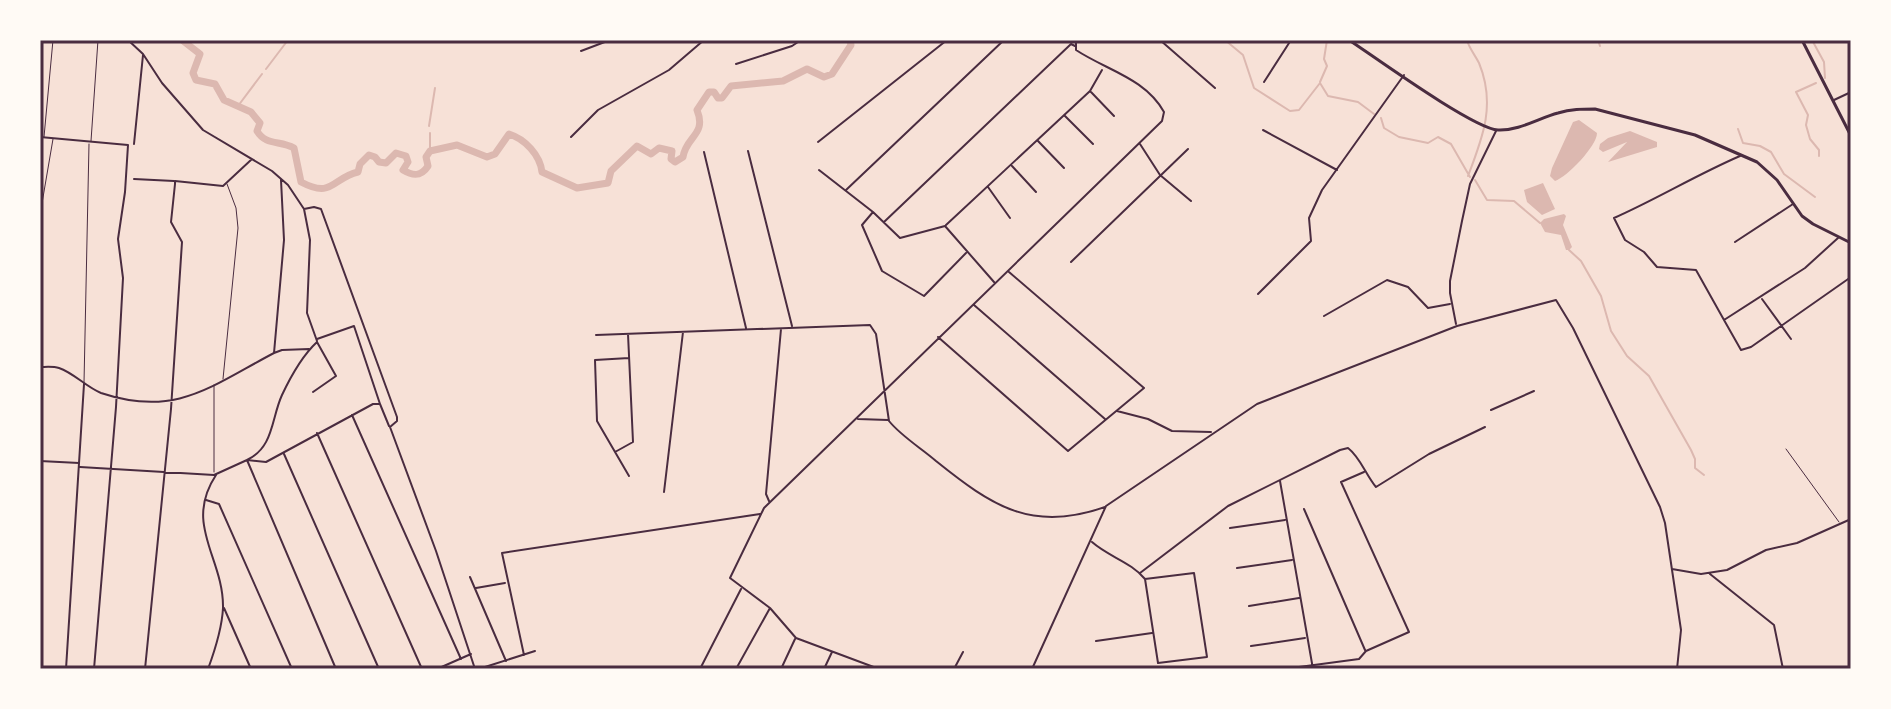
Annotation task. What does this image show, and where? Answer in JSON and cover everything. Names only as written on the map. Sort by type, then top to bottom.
[{"type":"main road","points":[[1349,40],[1460,114],[1496,130],[1577,109],[1595,109],[1695,135],[1765,167],[1813,224],[1851,243]]},
{"type":"main road","points":[[1802,40],[1851,136]]},
{"type":"street","points":[[128,40],[143,54],[162,83],[203,130],[281,179],[304,209],[310,240],[307,313],[317,341],[336,376],[313,392]]},
{"type":"street","points":[[581,51],[610,40]]},
{"type":"street","points":[[571,137],[598,110],[669,70],[704,40]]},
{"type":"street","points":[[736,64],[792,46],[801,40]]},
{"type":"street","points":[[818,142],[947,40]]},
{"type":"street","points":[[845,191],[1004,40]]},
{"type":"street","points":[[879,669],[796,638],[770,608],[730,578],[761,514],[770,503],[1162,121],[1164,112],[1157,100],[1103,62],[1082,54],[1065,40]]},
{"type":"street","points":[[884,222],[1076,40]]},
{"type":"street","points":[[1160,40],[1187,67],[1215,88]]},
{"type":"street","points":[[1264,82],[1291,40]]},
{"type":"street","points":[[134,144],[143,54]]},
{"type":"street","points":[[819,170],[873,212],[900,238],[945,226],[1090,91],[1102,70]]},
{"type":"street","points":[[1258,294],[1311,241],[1311,211],[1322,190],[1404,75]]},
{"type":"street","points":[[1090,91],[1114,116]]},
{"type":"street","points":[[1833,101],[1851,92]]},
{"type":"street","points":[[1065,115],[1093,144]]},
{"type":"street","points":[[1263,130],[1338,171]]},
{"type":"street","points":[[1457,326],[1451,304],[1450,281],[1470,184],[1496,130]]},
{"type":"street","points":[[42,137],[128,145],[118,239],[123,278],[94,669]]},
{"type":"street","points":[[1037,140],[1064,168]]},
{"type":"street","points":[[1140,143],[1160,175],[1191,201]]},
{"type":"street","points":[[1071,262],[1188,149]]},
{"type":"street","points":[[748,151],[792,327]]},
{"type":"street","points":[[704,152],[746,329]]},
{"type":"street","points":[[1742,155],[1614,218],[1625,240],[1644,252],[1657,267],[1696,270],[1741,350],[1751,347],[1851,277]]},
{"type":"street","points":[[134,179],[219,187],[227,184],[252,159]]},
{"type":"street","points":[[1011,165],[1036,192]]},
{"type":"street","points":[[274,353],[284,240],[281,179]]},
{"type":"street","points":[[145,669],[182,242],[171,222],[175,181]]},
{"type":"street","points":[[988,186],[1010,218]]},
{"type":"street","points":[[1735,242],[1794,203]]},
{"type":"street","points":[[304,209],[321,209],[397,417],[390,427]]},
{"type":"street","points":[[873,212],[862,225],[882,271],[924,296],[967,252]]},
{"type":"street","points":[[945,226],[995,283]]},
{"type":"street","points":[[1724,320],[1814,261],[1839,237]]},
{"type":"street","points":[[938,337],[1068,451],[1144,388],[1008,272]]},
{"type":"street","points":[[1324,316],[1387,280],[1408,287],[1423,307],[1451,304]]},
{"type":"street","points":[[1761,298],[1791,339]]},
{"type":"street","points":[[855,419],[889,421],[970,488],[1001,507],[1022,515],[1054,518],[1106,506],[1257,404],[1457,326],[1558,301],[1660,507],[1681,630],[1677,669]]},
{"type":"street","points":[[973,304],[1106,420]]},
{"type":"street","points":[[596,335],[870,325],[876,334],[889,421]]},
{"type":"street","points":[[40,461],[110,470],[215,474],[257,455],[267,442],[282,395],[310,349],[317,341],[354,326],[472,653],[475,669]]},
{"type":"street","points":[[770,503],[766,494],[781,327]]},
{"type":"street","points":[[664,492],[683,331]]},
{"type":"street","points":[[615,452],[633,442],[628,333]]},
{"type":"street","points":[[40,367],[59,368],[115,398],[147,403],[170,402],[223,380],[274,353],[310,349]]},
{"type":"street","points":[[629,358],[595,360],[597,421],[629,476]]},
{"type":"street","points":[[66,669],[84,384]]},
{"type":"street","points":[[1491,410],[1534,391]]},
{"type":"street","points":[[247,460],[266,462],[352,414],[380,404]]},
{"type":"street","points":[[1116,411],[1148,419],[1172,431],[1214,432]]},
{"type":"street","points":[[352,414],[461,659]]},
{"type":"street","points":[[1140,573],[1196,533],[1209,518],[1348,448],[1376,487],[1429,454],[1485,427]]},
{"type":"street","points":[[317,433],[422,669]]},
{"type":"street","points":[[283,452],[379,669]]},
{"type":"street","points":[[247,460],[336,669]]},
{"type":"street","points":[[1284,669],[1359,659],[1366,651],[1409,632],[1341,482],[1364,472]]},
{"type":"street","points":[[215,474],[204,500],[203,525],[219,580],[223,607],[251,669]]},
{"type":"street","points":[[1280,480],[1312,667]]},
{"type":"street","points":[[204,500],[219,504],[292,669]]},
{"type":"street","points":[[1032,669],[1106,506]]},
{"type":"street","points":[[1304,509],[1366,651]]},
{"type":"street","points":[[524,655],[500,556],[505,552],[761,514]]},
{"type":"street","points":[[1671,569],[1708,573],[1740,565],[1766,550],[1791,545],[1851,519]]},
{"type":"street","points":[[1230,528],[1286,520]]},
{"type":"street","points":[[1091,541],[1104,553],[1137,568],[1145,579],[1158,663],[1207,657],[1194,573],[1145,579]]},
{"type":"street","points":[[1237,568],[1293,560]]},
{"type":"street","points":[[1708,573],[1774,625],[1783,669]]},
{"type":"street","points":[[470,577],[506,661]]},
{"type":"street","points":[[475,588],[507,582]]},
{"type":"street","points":[[700,669],[741,588]]},
{"type":"street","points":[[1249,606],[1300,598]]},
{"type":"street","points":[[208,669],[223,607]]},
{"type":"street","points":[[736,669],[770,608]]},
{"type":"street","points":[[1096,641],[1153,633]]},
{"type":"street","points":[[781,669],[796,638]]},
{"type":"street","points":[[1251,646],[1306,638]]},
{"type":"street","points":[[485,667],[535,651]]},
{"type":"street","points":[[824,669],[832,651]]},
{"type":"street","points":[[954,669],[963,652]]},
{"type":"street","points":[[437,669],[472,653]]},
{"type":"street","points":[[1350,660],[1351,669]]},
{"type":"street","points":[[862,669],[864,664]]},
{"type":"lane","points":[[42,137],[53,40]]},
{"type":"lane","points":[[84,384],[90,142],[98,40]]},
{"type":"lane","points":[[40,215],[54,138]]},
{"type":"lane","points":[[223,380],[238,228],[236,208],[227,184]]},
{"type":"lane","points":[[214,384],[215,474]]},
{"type":"lane","points":[[1786,449],[1840,524]]},
{"type":"shaded area","points":[[1579,120],[1597,133],[1596,139],[1567,174],[1555,181],[1550,176],[1552,168],[1573,122]]},
{"type":"shaded area","points":[[1630,131],[1657,142],[1657,147],[1608,162],[1627,142],[1603,152],[1599,149],[1600,144]]},
{"type":"shaded area","points":[[1543,183],[1555,209],[1542,215],[1527,202],[1524,190]]},
{"type":"shaded area","points":[[1564,214],[1563,225],[1572,247],[1569,250],[1566,250],[1561,235],[1545,232],[1540,223]]},
{"type":"waterway","points":[[182,40],[200,54],[193,73],[196,80],[215,84],[224,100],[251,112],[260,123],[257,131],[265,139],[294,148],[301,182],[320,188],[332,186],[358,172],[360,164],[369,155],[386,163],[396,153],[406,156],[408,162],[403,170],[417,174],[428,166],[426,157],[430,151],[457,145],[487,157],[495,154],[509,134],[531,148],[542,172],[577,188],[608,183],[611,171],[637,146],[651,154],[659,148],[672,151],[671,159],[675,162],[683,157],[698,130],[697,110],[709,92],[722,98],[731,86],[783,81],[807,69],[824,77],[832,74],[851,45],[850,40]]},
{"type":"waterway","points":[[266,69],[288,40]]},
{"type":"waterway","points":[[1225,40],[1243,55],[1254,88],[1290,111],[1299,110],[1320,83],[1328,96],[1358,102],[1374,114]]},
{"type":"waterway","points":[[1320,82],[1327,66],[1324,59],[1327,40]]},
{"type":"waterway","points":[[1467,40],[1479,63],[1487,92],[1483,134],[1468,176]]},
{"type":"waterway","points":[[1598,40],[1600,46]]},
{"type":"waterway","points":[[1812,40],[1824,62],[1825,78]]},
{"type":"waterway","points":[[238,106],[262,74]]},
{"type":"waterway","points":[[1816,83],[1796,92],[1808,115],[1806,125],[1819,156]]},
{"type":"waterway","points":[[429,126],[435,88]]},
{"type":"waterway","points":[[1381,118],[1384,128],[1399,137],[1428,143],[1438,137],[1451,144],[1470,177]]},
{"type":"waterway","points":[[1738,129],[1743,143],[1771,152],[1784,174],[1815,197]]},
{"type":"waterway","points":[[430,133],[430,151]]},
{"type":"waterway","points":[[1475,180],[1487,200],[1514,201],[1540,223]]},
{"type":"waterway","points":[[1569,250],[1581,261],[1601,296],[1611,331],[1627,356],[1649,376],[1691,450],[1695,468],[1704,475]]}]
